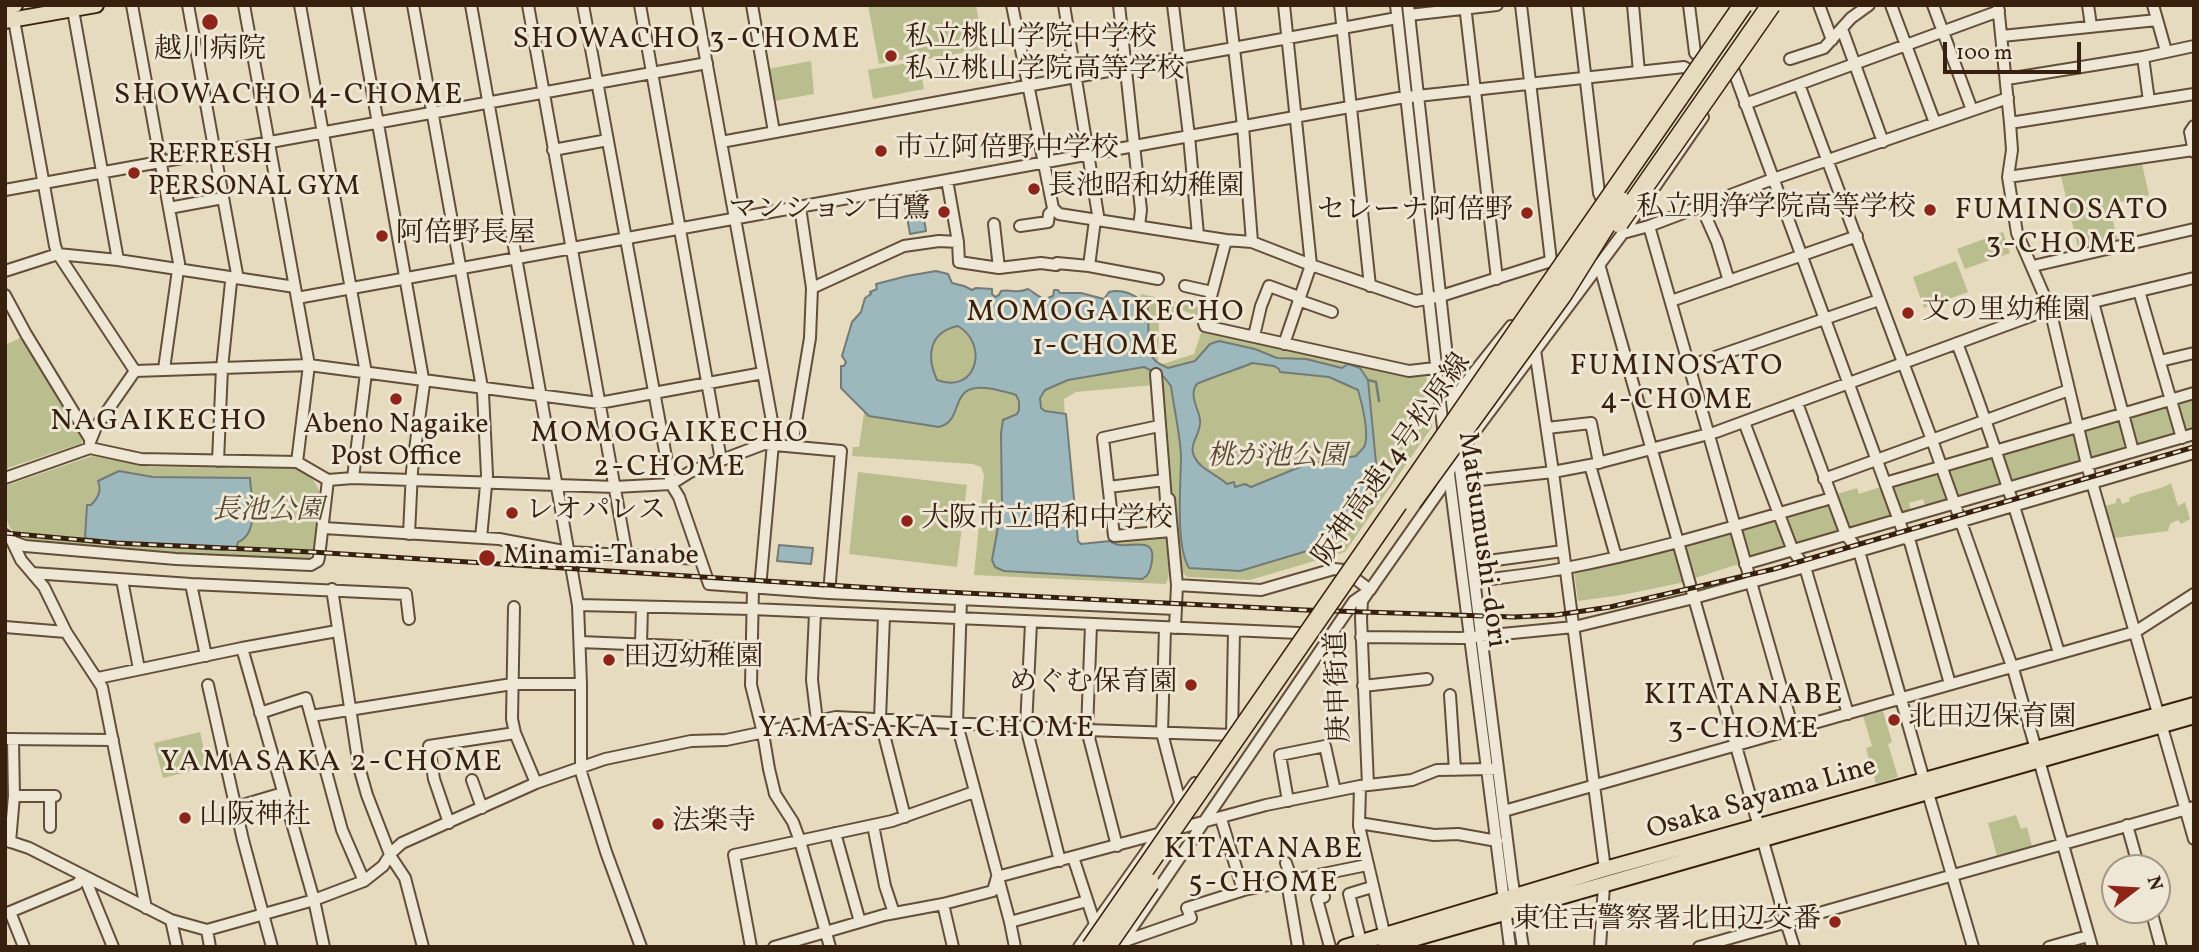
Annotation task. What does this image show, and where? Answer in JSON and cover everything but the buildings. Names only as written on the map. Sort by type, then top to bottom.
[{"type":"highway","name":"阪神高速14号松原線","points":[[1091,947],[1740,5]]},
{"type":"highway","name":"阪神高速14号松原線","points":[[1116,945],[1417,495],[1563,294],[1611,215],[1757,5]]},
{"type":"highway","points":[[1563,294],[1618,225],[1775,8]]},
{"type":"main road","points":[[5,7],[12,11],[73,10],[96,5]]},
{"type":"main road","name":"Osaka Sayama Line","points":[[1509,905],[1604,886],[1761,834],[2159,720],[2194,705]]},
{"type":"main road","name":"Osaka Sayama Line","points":[[2159,720],[2194,716]]},
{"type":"main road","name":"Osaka Sayama Line","points":[[1345,947],[1361,942],[1386,944],[1509,905],[1605,869],[1761,834]]},
{"type":"street","points":[[132,5],[179,263],[164,369]]},
{"type":"street","points":[[188,5],[237,274],[232,282],[222,368],[218,461]]},
{"type":"street","points":[[244,5],[309,365],[297,462]]},
{"type":"street","points":[[300,5],[366,373],[354,478]]},
{"type":"street","points":[[357,5],[423,380],[411,481],[409,534]]},
{"type":"street","points":[[413,5],[482,388],[487,483],[481,538]]},
{"type":"street","points":[[471,5],[578,605],[580,768],[641,947]]},
{"type":"street","points":[[528,5],[627,556]]},
{"type":"street","points":[[583,5],[671,484],[679,497],[709,584],[829,593],[1175,609]]},
{"type":"street","points":[[640,5],[721,460]]},
{"type":"street","points":[[696,5],[774,432],[752,609],[751,685],[775,794],[788,812],[800,841],[830,947]]},
{"type":"street","points":[[752,5],[774,132]]},
{"type":"street","points":[[1064,5],[1098,215],[1089,265]]},
{"type":"street","points":[[1119,5],[1141,210],[1139,226]]},
{"type":"street","points":[[1173,5],[1198,235]]},
{"type":"street","points":[[1229,5],[1243,126],[1252,242]]},
{"type":"street","points":[[1284,5],[1311,265],[1284,344]]},
{"type":"street","points":[[1340,5],[1370,286]]},
{"type":"street","name":"Matsumushi-dori","points":[[1396,5],[1443,428],[1476,637],[1493,769],[1497,841],[1509,905]]},
{"type":"street","points":[[1409,10],[1497,5]]},
{"type":"street","points":[[1521,5],[1554,263]]},
{"type":"street","points":[[1577,5],[1584,78],[1602,200]]},
{"type":"street","points":[[1633,5],[1639,72]]},
{"type":"street","points":[[1689,5],[1695,53],[1701,58]]},
{"type":"street","points":[[1452,400],[1554,263],[1565,256],[1691,71],[1740,5]]},
{"type":"street","points":[[1116,945],[1354,601],[1370,590],[1440,490],[1458,454],[1623,233],[1695,129],[1775,8],[1765,5]]},
{"type":"street","points":[[1819,5],[1832,40]]},
{"type":"street","points":[[1790,59],[1824,48],[1851,18],[1869,5]]},
{"type":"street","points":[[1891,5],[1935,123]]},
{"type":"street","points":[[1933,5],[1972,110]]},
{"type":"street","points":[[2088,5],[2091,26]]},
{"type":"street","points":[[2153,5],[2166,51]]},
{"type":"street","points":[[1015,6],[1054,209],[1059,214],[1252,242],[1416,301],[1554,263],[1601,261]]},
{"type":"street","points":[[1465,7],[1497,279]]},
{"type":"street","points":[[1745,104],[1998,8],[2012,150],[2008,177],[2017,233],[2050,309],[2087,465],[2159,720],[2189,808],[2194,839]]},
{"type":"street","points":[[73,10],[118,260]]},
{"type":"street","name":"Matsumushi-dori","points":[[1409,10],[1458,454],[1473,562],[1476,637]]},
{"type":"street","points":[[12,11],[58,254],[135,371]]},
{"type":"street","points":[[721,142],[1397,18]]},
{"type":"street","points":[[2002,36],[2157,20]]},
{"type":"street","points":[[1842,29],[1883,142]]},
{"type":"street","points":[[2007,79],[2194,46]]},
{"type":"street","points":[[2143,57],[2149,101]]},
{"type":"street","points":[[5,190],[707,63]]},
{"type":"street","points":[[297,298],[1405,97],[1684,67],[1691,71]]},
{"type":"street","points":[[1733,69],[1876,460],[1905,537],[1910,542],[1950,684]]},
{"type":"street","points":[[1800,87],[1932,440],[2011,667],[2037,755],[2090,941],[2049,947]]},
{"type":"street","points":[[2010,123],[2194,94]]},
{"type":"street","points":[[1623,233],[2008,98]]},
{"type":"street","points":[[2008,177],[2193,151],[2190,132],[2194,126]]},
{"type":"street","points":[[553,150],[608,140]]},
{"type":"street","points":[[947,180],[959,262],[999,268],[1041,263],[1089,265],[1158,279]]},
{"type":"street","points":[[169,208],[223,198]]},
{"type":"street","points":[[1701,206],[1717,242],[1729,281]]},
{"type":"street","points":[[792,446],[810,338],[812,288],[800,207]]},
{"type":"street","points":[[1020,226],[1048,222],[1049,214],[1054,209]]},
{"type":"street","points":[[994,224],[999,268]]},
{"type":"street","points":[[1649,226],[1793,729]]},
{"type":"street","points":[[2033,266],[2194,229]]},
{"type":"street","points":[[1671,300],[1857,236]]},
{"type":"street","points":[[1226,240],[1203,323],[1205,326],[1409,372],[1436,368]]},
{"type":"street","points":[[812,288],[904,246],[939,241],[958,242]]},
{"type":"street","points":[[5,271],[58,254],[295,286]]},
{"type":"street","points":[[1565,256],[1601,261]]},
{"type":"street","points":[[1601,261],[1650,448],[1794,947]]},
{"type":"street","points":[[1462,482],[1553,472],[1595,464],[1709,433],[2050,309],[2093,302],[2194,278]]},
{"type":"street","points":[[1185,286],[1212,292]]},
{"type":"street","points":[[1254,336],[1269,286],[1332,312]]},
{"type":"street","points":[[2139,291],[2182,438]]},
{"type":"street","points":[[5,295],[90,443]]},
{"type":"street","points":[[1689,366],[1879,300]]},
{"type":"street","points":[[2093,302],[2133,452]]},
{"type":"street","points":[[1957,343],[2014,505],[2059,653]]},
{"type":"street","points":[[1535,350],[1605,869]]},
{"type":"street","points":[[2160,361],[2194,353]]},
{"type":"street","points":[[135,371],[309,365],[599,403],[763,373]]},
{"type":"street","points":[[90,443],[96,427],[135,371]]},
{"type":"street","points":[[1156,374],[1164,480],[1166,500],[1169,499],[1177,585],[1170,628],[1162,733],[1180,802]]},
{"type":"street","points":[[1825,479],[2069,390]]},
{"type":"street","points":[[1885,483],[2194,393]]},
{"type":"street","points":[[1797,403],[1846,535],[1859,551],[1973,947]]},
{"type":"street","points":[[1744,422],[1793,551],[1805,567],[1847,713]]},
{"type":"street","points":[[1547,428],[1591,423],[1595,464],[1616,557]]},
{"type":"street","points":[[1159,426],[1103,438],[1114,536],[1171,530]]},
{"type":"street","points":[[1079,947],[1180,802],[1232,735],[1443,428]]},
{"type":"street","points":[[1745,564],[2194,434]]},
{"type":"street","points":[[5,478],[90,443],[141,459],[297,462],[328,480],[354,478],[615,487],[671,484],[690,472],[764,444],[841,451],[829,593]]},
{"type":"street","points":[[1361,637],[1476,637],[1574,627],[1805,567],[2194,453]]},
{"type":"street","points":[[9,538],[25,546],[176,559],[311,565],[318,561],[328,480]]},
{"type":"street","points":[[1109,487],[1164,480]]},
{"type":"street","points":[[1475,581],[1565,568],[1616,557],[1734,527],[1832,498]]},
{"type":"street","points":[[324,528],[516,541],[569,552],[700,559]]},
{"type":"street","points":[[9,538],[21,560],[44,587],[66,632],[102,687],[146,908]]},
{"type":"street","points":[[1473,562],[1563,551]]},
{"type":"street","points":[[1177,585],[1261,590],[1334,569],[1344,570],[1370,590]]},
{"type":"street","points":[[32,573],[406,594],[410,619]]},
{"type":"street","points":[[121,580],[139,669]]},
{"type":"street","points":[[191,584],[206,656]]},
{"type":"street","points":[[332,589],[359,767],[391,857],[405,878],[423,947]]},
{"type":"street","name":"庚申街道","points":[[1370,590],[1362,600],[1364,786],[1359,823],[1386,944]]},
{"type":"street","points":[[1504,811],[2135,632],[2194,594]]},
{"type":"street","points":[[961,599],[957,724],[1015,947]]},
{"type":"street","points":[[578,605],[752,609],[1299,634]]},
{"type":"street","points":[[513,607],[512,719],[515,733],[536,783]]},
{"type":"street","points":[[641,644],[642,607]]},
{"type":"street","points":[[815,612],[812,668],[817,721]]},
{"type":"street","points":[[884,616],[880,719],[905,817]]},
{"type":"street","points":[[1031,622],[1026,727],[1060,861]]},
{"type":"street","points":[[1091,625],[1087,730],[1117,846]]},
{"type":"street","points":[[5,627],[66,632]]},
{"type":"street","points":[[98,678],[337,631]]},
{"type":"street","points":[[1232,735],[1234,631]]},
{"type":"street","points":[[580,642],[750,649]]},
{"type":"street","points":[[242,648],[314,900],[324,947]]},
{"type":"street","points":[[1363,686],[1427,679]]},
{"type":"street","points":[[311,716],[512,684],[581,684]]},
{"type":"street","points":[[208,685],[262,915],[272,947]]},
{"type":"street","points":[[1450,695],[1455,770]]},
{"type":"street","points":[[260,712],[306,698],[342,831],[364,881]]},
{"type":"street","points":[[113,740],[9,739],[14,796],[8,841],[29,848],[171,920],[207,930],[314,900],[364,881],[383,866],[402,843],[536,783],[605,759],[679,743],[726,740],[836,717],[1232,735]]},
{"type":"street","points":[[449,823],[434,779],[429,746],[515,733]]},
{"type":"street","points":[[1288,801],[1280,755],[1325,746],[1335,791]]},
{"type":"street","points":[[998,877],[1288,801],[1412,780],[1437,770],[1493,769]]},
{"type":"street","name":"Matsumushi-dori","points":[[1493,769],[1504,811],[1509,905]]},
{"type":"street","points":[[472,780],[482,808]]},
{"type":"street","points":[[751,947],[734,855],[905,817],[974,792]]},
{"type":"street","points":[[236,807],[283,793]]},
{"type":"street","points":[[14,796],[52,796],[50,827]]},
{"type":"street","points":[[1699,947],[2189,808]]},
{"type":"street","points":[[1221,818],[1243,890]]},
{"type":"street","points":[[1359,823],[1434,835],[1458,834],[1497,841]]},
{"type":"street","points":[[873,825],[884,886],[894,913]]},
{"type":"street","points":[[2127,825],[2135,854]]},
{"type":"street","points":[[835,833],[860,922]]},
{"type":"street","points":[[1073,857],[1095,924]]},
{"type":"street","points":[[1286,863],[1298,947]]},
{"type":"street","points":[[1116,945],[1191,918],[1187,908],[1243,890],[1367,865]]},
{"type":"street","points":[[1319,875],[1324,897],[1317,899],[1330,947]]},
{"type":"street","points":[[24,947],[8,913],[77,884],[84,876]]},
{"type":"street","points":[[84,876],[113,947]]},
{"type":"street","points":[[774,947],[894,913],[993,891],[998,877]]},
{"type":"street","points":[[1600,947],[1604,886]]},
{"type":"street","points":[[1361,942],[1349,894],[1372,887]]},
{"type":"street","points":[[1010,922],[1087,901]]},
{"type":"street","points":[[943,904],[953,947]]},
{"type":"street","points":[[1509,905],[1510,947]]},
{"type":"street","points":[[1509,905],[1523,947]]},
{"type":"street","points":[[171,920],[177,947]]},
{"type":"street","points":[[2155,924],[2161,947]]},
{"type":"street","points":[[207,930],[210,947]]},
{"type":"green space","points":[[868,5],[976,5],[984,49],[922,60],[921,56],[879,64]]},
{"type":"green space","points":[[811,61],[814,94],[774,101],[768,69]]},
{"type":"green space","points":[[919,61],[924,89],[873,99],[868,70]]},
{"type":"green space","points":[[2142,164],[2149,195],[2109,205],[2118,242],[2079,252],[2061,176]]},
{"type":"green space","points":[[2003,232],[2010,253],[1965,269],[1957,249]]},
{"type":"green space","points":[[1956,261],[1968,292],[1924,308],[1913,277]]},
{"type":"green space","points":[[1141,294],[1160,298],[1161,303],[1161,299],[1203,308],[1201,313],[1195,316],[1181,310],[1168,318],[1159,318],[1158,363],[1150,348],[1148,306],[1140,297]]},
{"type":"green space","name":"桃が池公園","points":[[949,313],[1160,365],[1194,354],[1201,333],[1207,331],[1426,373],[1432,427],[1345,552],[1250,580],[1187,577],[1179,569],[1173,494],[1167,492],[1154,385],[1076,392],[1064,399],[1067,461],[1077,542],[1081,545],[1166,536],[1170,566],[1166,584],[974,575],[984,475],[981,467],[973,464],[852,456],[853,447],[859,447],[864,413],[877,389]]},
{"type":"green space","points":[[22,337],[83,437],[82,443],[5,469],[5,345]]},
{"type":"green space","points":[[2194,399],[2194,431],[2189,432],[2186,431],[2178,404]]},
{"type":"green space","points":[[2169,404],[2178,433],[2175,437],[2141,447],[2137,445],[2129,416]]},
{"type":"green space","points":[[2121,419],[2130,448],[2096,460],[2092,458],[2084,430]]},
{"type":"green space","points":[[2075,433],[2083,462],[2017,482],[2011,480],[2003,454]]},
{"type":"green space","name":"長池公園","points":[[92,456],[151,467],[299,468],[309,475],[316,485],[322,501],[319,527],[311,555],[308,559],[294,561],[174,554],[24,539],[12,530],[6,517],[5,486]]},
{"type":"green space","points":[[1995,456],[2006,486],[1961,498],[1957,496],[1948,470]]},
{"type":"green space","points":[[1939,471],[1948,502],[1926,509],[1923,499],[1909,503],[1912,513],[1901,516],[1889,485]]},
{"type":"green space","points":[[858,472],[967,485],[957,567],[849,554]]},
{"type":"green space","points":[[2171,483],[2178,506],[2185,502],[2190,519],[2181,524],[2178,520],[2170,524],[2168,531],[2114,538],[2105,506],[2116,503],[2116,499],[2120,498],[2122,504],[2130,501],[2129,498]]},
{"type":"green space","points":[[1884,486],[1894,516],[1850,531],[1834,495],[1857,488],[1859,494]]},
{"type":"green space","points":[[1830,503],[1841,533],[1795,546],[1784,517]]},
{"type":"green space","points":[[1777,519],[1787,549],[1750,557],[1741,529]]},
{"type":"green space","points":[[1734,532],[1742,563],[1695,578],[1684,545]]},
{"type":"green space","points":[[1676,547],[1685,582],[1578,601],[1574,571]]},
{"type":"green space","points":[[1883,711],[1892,742],[1888,744],[1898,777],[1876,784],[1866,748],[1872,746],[1863,716]]},
{"type":"green space","points":[[200,732],[208,767],[163,778],[154,743]]},
{"type":"green space","points":[[2016,815],[2021,829],[2027,827],[2032,846],[1997,856],[1988,823]]},
{"type":"water","points":[[920,197],[926,231],[910,234],[904,200]]},
{"type":"water","points":[[936,271],[948,274],[952,283],[972,290],[992,289],[995,297],[1001,291],[1028,289],[1045,299],[1053,296],[1054,290],[1104,299],[1109,292],[1130,294],[1147,304],[1151,353],[1156,361],[1168,368],[1195,361],[1210,344],[1219,341],[1255,349],[1277,358],[1306,359],[1342,368],[1348,364],[1360,368],[1368,380],[1377,473],[1327,545],[1240,571],[1189,568],[1180,530],[1181,456],[1171,386],[1164,377],[1144,367],[1068,380],[1045,390],[1040,398],[1041,408],[1045,411],[1066,414],[1078,541],[1081,544],[1110,541],[1124,545],[1146,545],[1152,555],[1150,571],[1142,579],[1004,571],[995,567],[992,560],[1002,505],[1001,433],[1003,420],[1017,414],[1019,410],[1016,395],[993,389],[968,390],[962,395],[952,417],[939,427],[869,416],[841,388],[841,366],[846,362],[842,356],[852,322],[861,312],[865,298],[877,289],[876,284]],"holes":[[[958,326],[968,334],[973,344],[976,355],[974,365],[962,380],[951,383],[937,380],[932,362],[932,346],[941,334]],[[1252,363],[1274,366],[1280,372],[1329,377],[1358,390],[1366,427],[1366,442],[1363,448],[1356,456],[1307,464],[1251,487],[1245,484],[1235,487],[1234,482],[1227,484],[1204,468],[1193,452],[1200,425],[1194,397],[1195,388],[1197,384]]]},
{"type":"water","points":[[119,471],[153,477],[250,478],[253,513],[249,531],[237,546],[224,550],[152,546],[85,538],[87,505],[91,505],[97,497],[100,488],[98,481]]},
{"type":"water","points":[[779,545],[813,548],[811,564],[777,561]]},
{"type":"waterway","points":[[1368,380],[1376,382],[1379,401]]},
{"type":"railway","points":[[5,533],[115,543],[312,552],[906,590],[1305,610],[1514,617],[1556,615],[1610,607],[1774,569],[2194,447]]},
{"type":"place","name":"越川病院","points":[[210,22]]},
{"type":"place","name":"私立桃山学院中学校 私立桃山学院高等学校","points":[[891,56]]},
{"type":"place","name":"市立阿倍野中学校","points":[[881,151]]},
{"type":"place","name":"REFRESH PERSONAL GYM","points":[[134,173]]},
{"type":"place","name":"長池昭和幼稚園","points":[[1034,189]]},
{"type":"place","name":"私立明浄学院高等学校","points":[[1930,210]]},
{"type":"place","name":"マンション 白鷺","points":[[944,212]]},
{"type":"place","name":"セレーナ阿倍野","points":[[1527,213]]},
{"type":"place","name":"阿倍野長屋","points":[[382,236]]},
{"type":"place","name":"文の里幼稚園","points":[[1908,313]]},
{"type":"place","name":"Abeno Nagaike Post Office","points":[[396,399]]},
{"type":"place","name":"レオパレス","points":[[512,513]]},
{"type":"place","name":"大阪市立昭和中学校","points":[[907,521]]},
{"type":"place","name":"Minami-Tanabe","points":[[487,558]]},
{"type":"place","name":"田辺幼稚園","points":[[609,660]]},
{"type":"place","name":"めぐむ保育園","points":[[1191,685]]},
{"type":"place","name":"北田辺保育園","points":[[1894,720]]},
{"type":"place","name":"山阪神社","points":[[185,818]]},
{"type":"place","name":"法楽寺","points":[[658,824]]},
{"type":"place","name":"東住吉警察署北田辺交番","points":[[1835,922]]},
{"type":"district","name":"SHOWACHO 3-CHOME","points":[[687,41]]},
{"type":"district","name":"SHOWACHO 4-CHOME","points":[[289,97]]},
{"type":"district","name":"FUMINOSATO 3-CHOME","points":[[2062,229]]},
{"type":"district","name":"MOMOGAIKECHO 1-CHOME","points":[[1106,331]]},
{"type":"district","name":"FUMINOSATO 4-CHOME","points":[[1677,385]]},
{"type":"district","name":"NAGAIKECHO","points":[[159,423]]},
{"type":"district","name":"MOMOGAIKECHO 2-CHOME","points":[[670,452]]},
{"type":"district","name":"KITATANABE 3-CHOME","points":[[1744,714]]},
{"type":"district","name":"YAMASAKA 1-CHOME","points":[[927,730]]},
{"type":"district","name":"YAMASAKA 2-CHOME","points":[[332,764]]},
{"type":"district","name":"KITATANABE 5-CHOME","points":[[1264,868]]}]
